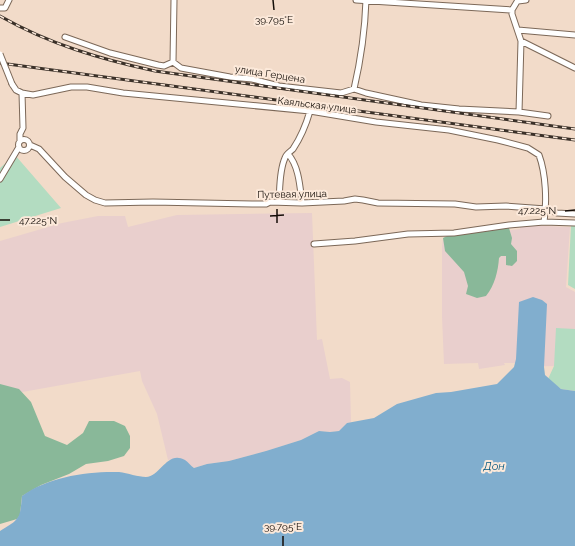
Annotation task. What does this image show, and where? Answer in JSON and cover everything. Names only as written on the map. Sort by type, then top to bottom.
[{"type":"street","points":[[2,8],[9,0]]},
{"type":"street","points":[[173,62],[174,0]]},
{"type":"street","points":[[356,0],[512,10]]},
{"type":"street","points":[[366,0],[361,57],[354,88],[366,93],[421,104],[452,108],[519,112],[548,116]]},
{"type":"street","points":[[519,112],[521,41],[512,10],[518,1],[526,0]]},
{"type":"street","points":[[518,30],[575,35]]},
{"type":"street","name":"улица Герцена","points":[[65,37],[110,54],[158,65],[164,66],[173,62],[181,68],[230,77],[252,79],[279,86],[341,93],[354,88]]},
{"type":"street","points":[[521,41],[575,68]]},
{"type":"street","points":[[0,54],[12,84],[16,90],[22,93],[23,128],[28,142],[28,149],[23,151],[19,147]]},
{"type":"street","name":"Каяльская улица","points":[[22,93],[33,95],[64,88],[87,87],[123,93],[310,112],[376,122],[449,130],[498,140],[528,148],[539,155],[544,168],[546,209],[544,222]]},
{"type":"street","points":[[279,202],[282,168],[285,158],[292,150],[303,130],[310,112]]},
{"type":"street","points":[[0,179],[2,178],[19,147],[20,134],[23,128]]},
{"type":"street","points":[[20,141],[28,142]]},
{"type":"street","name":"Путевая улица","points":[[28,142],[39,149],[65,177],[86,195],[105,203],[153,202],[259,204],[279,202],[344,202],[355,199],[378,203],[455,204],[476,207],[506,206],[546,209],[557,214],[575,214]]},
{"type":"street","points":[[288,154],[293,160],[299,180],[302,203]]},
{"type":"street","points":[[314,244],[355,241],[408,234],[454,233],[509,224],[544,222],[575,223]]},
{"type":"shaded area","points":[[312,213],[317,340],[322,339],[330,379],[342,378],[350,382],[351,422],[347,423],[339,431],[319,431],[301,440],[266,451],[229,461],[207,464],[194,468],[179,458],[168,460],[157,414],[142,381],[140,371],[0,396],[0,241],[62,223],[98,216],[125,216],[128,227],[177,215]]},
{"type":"shaded area","points":[[520,225],[570,227],[566,287],[575,292],[575,385],[560,376],[554,366],[516,367],[515,363],[504,363],[505,365],[479,369],[478,363],[444,364],[442,317],[443,238],[520,229]]},
{"type":"green space","points":[[15,155],[61,208],[0,227],[0,168]]},
{"type":"green space","points":[[571,225],[575,226],[575,289],[568,285]]},
{"type":"green space","points":[[509,228],[512,238],[511,244],[517,251],[517,261],[512,266],[506,265],[506,256],[501,256],[499,258],[494,283],[486,296],[477,298],[466,294],[468,286],[464,272],[445,251],[443,238],[449,235]]},
{"type":"green space","points":[[556,328],[575,329],[575,391],[561,389],[548,379],[554,366]]},
{"type":"green space","points":[[0,384],[19,389],[31,402],[45,436],[67,445],[83,433],[89,421],[114,421],[125,426],[130,436],[130,448],[124,456],[108,461],[86,464],[69,474],[41,485],[22,496],[20,515],[17,519],[0,524]]},
{"type":"water","name":"Дон","points":[[533,297],[542,300],[547,304],[544,367],[545,375],[561,389],[575,391],[575,546],[0,546],[0,531],[12,524],[18,518],[21,509],[22,496],[43,484],[68,476],[107,472],[119,472],[146,477],[151,476],[173,458],[185,460],[194,468],[207,464],[229,461],[301,440],[319,431],[339,431],[347,423],[374,418],[397,404],[436,393],[451,392],[497,384],[514,367],[516,359],[519,302]]},
{"type":"railway","points":[[0,16],[37,35],[75,50],[155,71],[575,129]]},
{"type":"railway","points":[[0,63],[575,140]]}]
